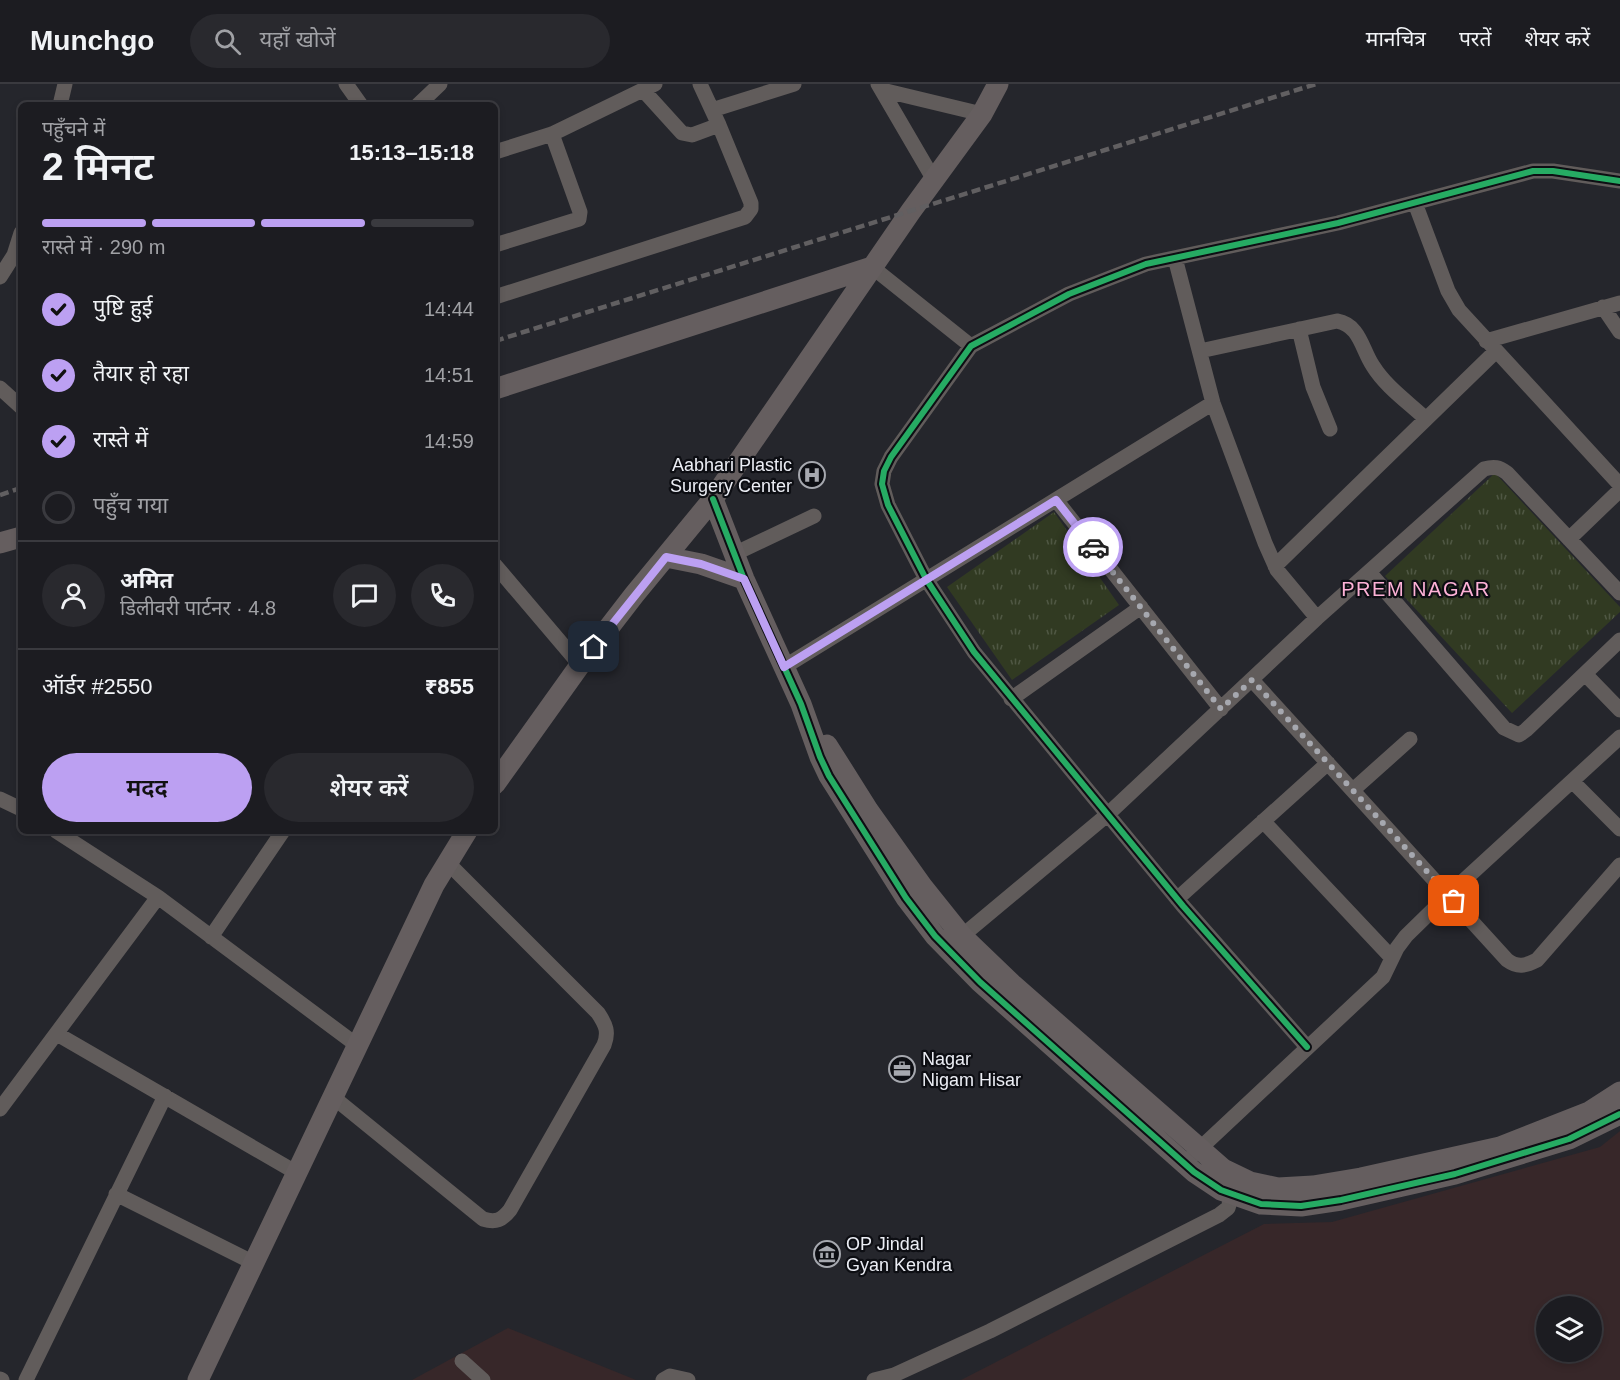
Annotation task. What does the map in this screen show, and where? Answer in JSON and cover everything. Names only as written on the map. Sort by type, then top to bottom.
[{"type":"street","points":[[61,102],[65,84]]},
{"type":"street","points":[[346,84],[359,102]]},
{"type":"street","points":[[421,102],[440,84]]},
{"type":"street","points":[[498,296],[745,217],[751,209],[751,203],[700,84]]},
{"type":"street","points":[[712,110],[794,84]]},
{"type":"street","points":[[498,780],[580,665],[713,499],[872,267],[982,114],[998,84]]},
{"type":"street","points":[[498,151],[552,134],[649,87],[682,133],[692,135],[719,125]]},
{"type":"street","points":[[880,87],[982,114]]},
{"type":"street","points":[[880,87],[934,180]]},
{"type":"street","points":[[498,244],[579,219],[580,212],[552,134]]},
{"type":"street","points":[[1306,1047],[1107,815],[974,652],[926,579],[888,505],[882,484],[884,471],[891,457],[971,346],[1069,294],[1146,264],[1338,223],[1533,171],[1553,171],[1620,181]]},
{"type":"street","points":[[1415,203],[1448,291],[1459,310],[1620,485]]},
{"type":"street","points":[[0,277],[14,255],[18,242]]},
{"type":"street","points":[[1175,258],[1213,403],[1275,566],[1317,618]]},
{"type":"street","points":[[872,267],[971,346]]},
{"type":"street","points":[[498,388],[872,267]]},
{"type":"street","points":[[1275,566],[1426,419],[1491,346],[1620,303]]},
{"type":"street","points":[[1603,308],[1620,332]]},
{"type":"street","points":[[1200,351],[1337,321],[1346,323],[1355,331],[1371,365],[1383,380],[1426,419]]},
{"type":"street","points":[[1299,329],[1313,387],[1330,429]]},
{"type":"street","points":[[0,388],[18,403]]},
{"type":"street","points":[[784,667],[1213,403]]},
{"type":"street","points":[[962,936],[1107,815],[1317,618],[1484,469],[1492,466],[1501,468],[1507,473],[1620,593]]},
{"type":"street","points":[[1569,539],[1620,490]]},
{"type":"street","points":[[713,499],[744,579],[801,704],[820,758],[829,776],[900,889],[935,936],[980,982],[1192,1156],[1223,1169],[1235,1185],[1262,1204],[1301,1206],[1341,1200],[1455,1174],[1569,1139],[1620,1114]]},
{"type":"street","points":[[1056,500],[1221,709]]},
{"type":"street","points":[[734,554],[814,516]]},
{"type":"street","points":[[0,543],[18,538]]},
{"type":"street","points":[[666,557],[701,564],[744,579]]},
{"type":"street","points":[[498,569],[580,665]]},
{"type":"street","points":[[1369,572],[1504,728],[1511,733],[1519,735],[1526,730],[1620,640]]},
{"type":"street","points":[[1011,699],[1141,607]]},
{"type":"street","points":[[1585,674],[1620,710]]},
{"type":"street","points":[[1252,680],[1507,960],[1515,966],[1525,966],[1537,960],[1620,865]]},
{"type":"street","points":[[801,704],[868,810],[922,886],[962,936],[1192,1156]]},
{"type":"street","points":[[1192,1156],[1383,977],[1397,948],[1406,936],[1620,737]]},
{"type":"street","points":[[1353,790],[1410,739]]},
{"type":"street","points":[[1177,898],[1328,763]]},
{"type":"street","points":[[1572,781],[1620,829]]},
{"type":"street","points":[[0,799],[18,808]]},
{"type":"street","points":[[1263,821],[1392,958]]},
{"type":"street","points":[[61,834],[158,897],[358,1046]]},
{"type":"street","points":[[211,937],[281,834]]},
{"type":"street","points":[[198,1380],[434,885],[465,834]]},
{"type":"street","points":[[333,1097],[483,1219],[494,1222],[503,1219],[510,1210],[604,1045],[608,1034],[598,1013],[448,863]]},
{"type":"street","points":[[0,1109],[158,897]]},
{"type":"street","points":[[57,1034],[297,1173]]},
{"type":"street","points":[[1235,1185],[1250,1182],[1278,1188],[1313,1186],[1361,1178],[1500,1147],[1589,1112],[1620,1092]]},
{"type":"street","points":[[26,1380],[165,1096]]},
{"type":"street","points":[[874,1380],[894,1375],[990,1331],[1209,1220],[1228,1208],[1235,1185]]},
{"type":"street","points":[[116,1194],[254,1263]]},
{"type":"street","points":[[462,1361],[483,1380]]},
{"type":"street","points":[[663,1380],[670,1376],[688,1380]]},
{"type":"shaded area","points":[[1620,1131],[1620,1380],[961,1380],[1264,1224],[1332,1222],[1600,1147]]},
{"type":"shaded area","points":[[508,1328],[636,1380],[412,1380]]},
{"type":"green space","points":[[1495,473],[1620,607],[1620,612],[1512,713],[1385,576]]},
{"type":"green space","points":[[1054,512],[1119,605],[1012,680],[947,587]]},
{"type":"railway","points":[[498,340],[1316,84]]},
{"type":"railway","points":[[0,495],[18,489]]},
{"type":"cycle path","points":[[1307,1047],[1183,906],[974,652],[926,579],[888,505],[882,484],[884,471],[891,457],[971,346],[1069,294],[1146,264],[1338,223],[1533,171],[1553,171],[1620,181]]},
{"type":"cycle path","points":[[713,499],[744,579],[801,704],[829,776],[906,898],[935,936],[980,982],[1194,1172],[1221,1190],[1261,1204],[1301,1206],[1341,1200],[1455,1174],[1569,1139],[1620,1114]]},
{"type":"way so far","points":[[1093,547],[1221,709],[1252,680],[1454,901]]},
{"type":"place","name":"Aabhari Plastic Surgery Center","points":[[812,475]]},
{"type":"place","name":"Nagar Nigam Hisar","points":[[902,1069]]},
{"type":"place","name":"OP Jindal Gyan Kendra","points":[[827,1254]]},
{"type":"district","name":"PREM NAGAR","points":[[1416,589]]},
{"type":"route","points":[[594,647],[666,557],[701,564],[744,579],[784,667],[1056,500],[1093,547]]}]
